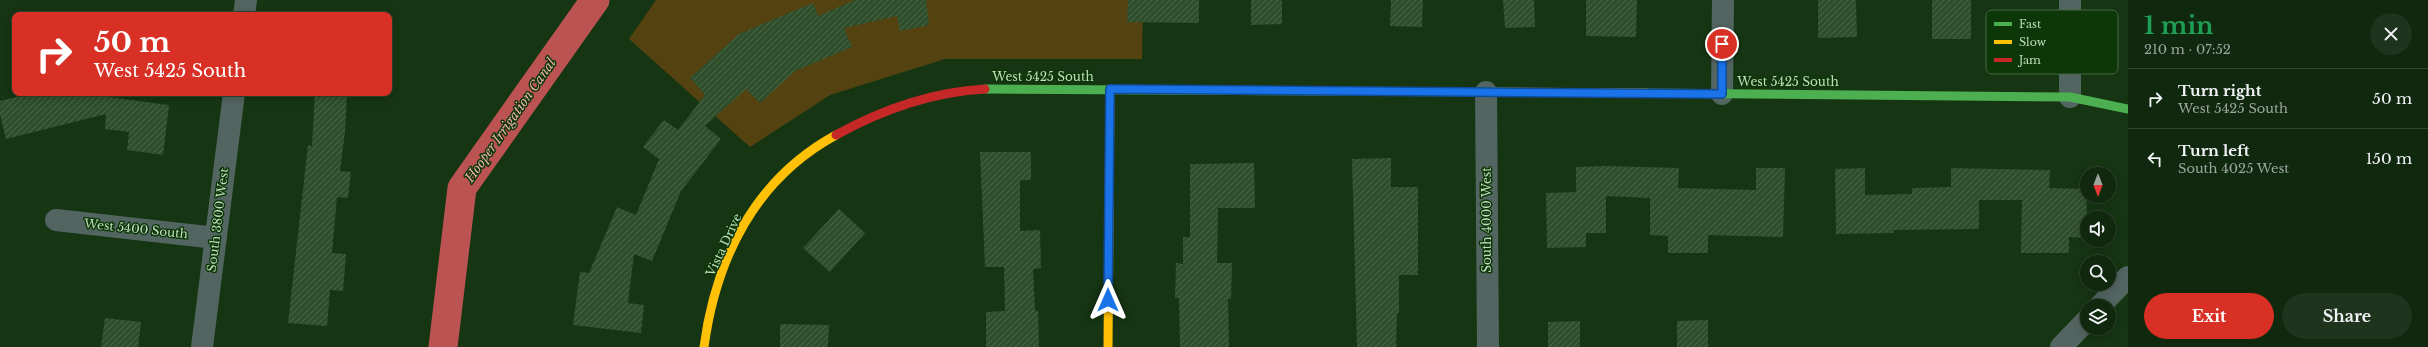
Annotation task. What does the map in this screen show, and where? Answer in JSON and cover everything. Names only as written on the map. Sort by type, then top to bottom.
[{"type":"street","points":[[244,12],[246,0]]},
{"type":"street","points":[[1722,94],[1723,0]]},
{"type":"street","points":[[2070,74],[2070,97]]},
{"type":"street","name":"West 5425 South","points":[[774,182],[821,142],[879,112],[942,93],[1004,88],[2070,97],[2128,109]]},
{"type":"street","points":[[1108,347],[1110,89]]},
{"type":"street","name":"South 4000 West","points":[[1486,92],[1488,347]]},
{"type":"street","name":"South 3800 West","points":[[202,347],[234,96]]},
{"type":"street","name":"Vista Drive","points":[[704,347],[720,276],[744,225],[774,182]]},
{"type":"street","name":"West 5400 South","points":[[56,220],[216,238]]},
{"type":"street","points":[[2107,299],[2128,277]]},
{"type":"street","points":[[2061,347],[2080,327]]},
{"type":"shaded area","points":[[656,0],[1143,0],[1142,59],[945,59],[830,95],[750,147],[629,39]]},
{"type":"building","points":[[855,0],[926,0],[929,25],[900,31],[897,16],[844,28],[852,47],[795,71],[760,103],[746,89],[705,126],[721,139],[681,191],[652,261],[634,254],[628,303],[644,305],[641,333],[573,325],[580,272],[589,273],[617,207],[636,215],[659,159],[643,147],[664,120],[678,130],[705,95],[690,78],[739,34],[813,3],[818,16]]},
{"type":"building","points":[[1128,0],[1199,0],[1199,23],[1127,22]]},
{"type":"building","points":[[1251,0],[1282,0],[1282,24],[1251,25]]},
{"type":"building","points":[[1391,0],[1423,0],[1422,27],[1390,26]]},
{"type":"building","points":[[1503,0],[1534,0],[1535,27],[1505,28]]},
{"type":"building","points":[[1586,0],[1637,0],[1636,37],[1586,36]]},
{"type":"building","points":[[1818,0],[1856,0],[1857,37],[1818,38]]},
{"type":"building","points":[[1932,0],[1971,0],[1971,39],[1932,39]]},
{"type":"building","points":[[21,96],[100,96],[169,105],[163,155],[127,150],[129,132],[105,129],[106,114],[6,139],[0,114],[0,101]]},
{"type":"building","points":[[315,96],[347,96],[345,132],[340,171],[351,172],[348,198],[337,197],[332,253],[346,254],[343,291],[330,290],[327,326],[288,323],[308,145],[312,146]]},
{"type":"building","points":[[980,152],[1031,152],[1031,180],[1020,180],[1020,231],[1040,230],[1041,268],[1033,269],[1035,311],[1038,311],[1039,347],[986,347],[986,312],[1005,311],[1004,267],[985,267]]},
{"type":"building","points":[[1391,158],[1391,187],[1418,187],[1418,275],[1399,275],[1399,313],[1397,313],[1396,347],[1357,347],[1352,159]]},
{"type":"building","points":[[1254,163],[1255,208],[1218,208],[1217,263],[1232,263],[1231,299],[1228,299],[1229,347],[1180,347],[1179,298],[1175,298],[1176,263],[1183,264],[1183,237],[1190,237],[1190,164]]},
{"type":"building","points":[[1605,166],[1679,168],[1678,188],[1756,190],[1756,168],[1785,168],[1783,237],[1708,235],[1708,253],[1668,253],[1668,236],[1650,235],[1650,198],[1606,196],[1606,233],[1586,233],[1586,247],[1547,248],[1546,193],[1576,192],[1576,167]]},
{"type":"building","points":[[1865,168],[1865,195],[1912,194],[1912,188],[1951,187],[1951,168],[2050,170],[2049,188],[2080,189],[2080,203],[2087,203],[2087,211],[2080,211],[2080,238],[2069,237],[2069,253],[2021,253],[2022,200],[1979,200],[1979,229],[1893,230],[1894,233],[1836,234],[1835,169]]},
{"type":"building","points":[[839,209],[865,233],[830,272],[803,248]]},
{"type":"building","points":[[105,318],[141,322],[138,347],[101,347]]},
{"type":"building","points":[[1708,320],[1708,347],[1677,347],[1677,321]]},
{"type":"building","points":[[1580,321],[1580,347],[1548,347],[1548,322]]},
{"type":"building","points":[[780,324],[829,325],[828,347],[780,347]]},
{"type":"waterway","name":"Hooper Irrigation Canal","points":[[443,347],[462,188],[595,0]]},
{"type":"traffic: fast","points":[[985,89],[1499,92]]},
{"type":"traffic: fast","points":[[1646,93],[2070,97],[2128,109]]},
{"type":"traffic: slow","points":[[1108,347],[1110,89]]},
{"type":"traffic: slow","points":[[1499,92],[1646,93]]},
{"type":"traffic: slow","points":[[704,347],[718,283],[730,252],[744,224],[762,198],[783,174],[808,153],[836,135]]},
{"type":"traffic: jam","points":[[836,135],[872,117],[908,103],[946,94],[985,89]]},
{"type":"route","points":[[1108,300],[1110,89],[1722,94],[1722,44]]}]
